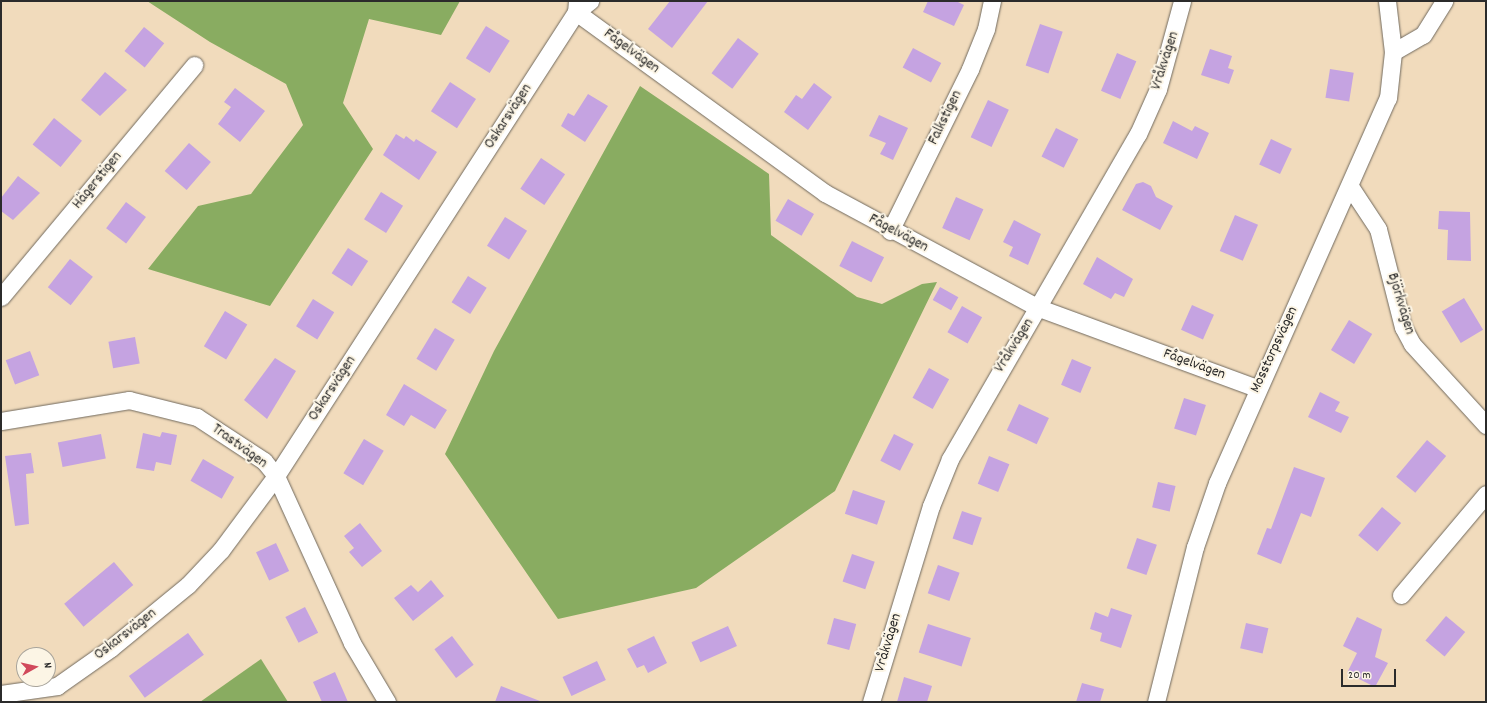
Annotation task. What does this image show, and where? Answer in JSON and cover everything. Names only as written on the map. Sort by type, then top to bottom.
[{"type":"street","name":"Oskarsvägen","points":[[1,694],[56,686],[110,648],[188,585],[221,550],[276,476],[577,7],[590,1]]},
{"type":"street","name":"Falkstigen","points":[[890,231],[970,69],[986,29],[992,1]]},
{"type":"street","name":"Vråkvägen","points":[[871,702],[931,506],[950,459],[974,412],[1039,308],[1138,134],[1158,89],[1182,1]]},
{"type":"street","name":"Mosstorpsvägen","points":[[1156,702],[1195,547],[1257,388],[1351,188],[1388,98],[1393,52],[1387,1]]},
{"type":"street","points":[[1393,52],[1423,35],[1444,1]]},
{"type":"street","name":"Fågelvägen","points":[[577,7],[825,193],[890,231],[1039,308],[1257,388]]},
{"type":"street","name":"Hägerstigen","points":[[1,297],[194,65]]},
{"type":"street","name":"Björkvägen","points":[[1351,188],[1378,229],[1403,327],[1412,344],[1486,426]]},
{"type":"street","name":"Trastvägen","points":[[1,421],[129,400],[164,406],[197,417],[264,461],[276,476],[352,643],[387,702]]},
{"type":"street","points":[[1401,595],[1486,494]]},
{"type":"green space","points":[[147,1],[460,1],[441,35],[369,19],[343,103],[373,149],[270,306],[148,269],[198,206],[251,194],[303,125],[286,84],[210,42]]},
{"type":"green space","points":[[640,86],[769,174],[771,235],[857,297],[882,304],[922,284],[937,282],[835,491],[696,588],[558,619],[445,454],[494,351]]},
{"type":"green space","points":[[261,659],[288,702],[200,702]]},
{"type":"building","points":[[670,1],[708,1],[672,48],[648,29]]},
{"type":"building","points":[[928,1],[956,1],[964,5],[954,26],[923,12]]},
{"type":"building","points":[[1040,24],[1063,32],[1048,73],[1026,66]]},
{"type":"building","points":[[486,26],[510,41],[490,73],[466,58]]},
{"type":"building","points":[[144,27],[164,43],[145,67],[124,51]]},
{"type":"building","points":[[738,38],[759,54],[732,89],[712,73]]},
{"type":"building","points":[[913,48],[941,63],[931,82],[903,67]]},
{"type":"building","points":[[1210,49],[1232,56],[1228,68],[1234,70],[1229,84],[1201,75]]},
{"type":"building","points":[[1117,53],[1136,61],[1120,99],[1101,91]]},
{"type":"building","points":[[1330,69],[1354,73],[1349,101],[1325,98]]},
{"type":"building","points":[[105,72],[127,90],[100,116],[81,100]]},
{"type":"building","points":[[450,82],[476,99],[457,128],[431,111]]},
{"type":"building","points":[[814,83],[832,97],[808,130],[784,112],[796,95],[802,99]]},
{"type":"building","points":[[235,88],[265,111],[240,142],[218,124],[231,107],[224,102]]},
{"type":"building","points":[[588,94],[608,106],[585,142],[561,126],[568,113],[574,116]]},
{"type":"building","points":[[988,100],[1009,110],[992,147],[971,137]]},
{"type":"building","points":[[879,115],[908,128],[893,160],[880,154],[886,143],[869,136]]},
{"type":"building","points":[[54,118],[82,141],[61,167],[33,144]]},
{"type":"building","points":[[1173,121],[1192,131],[1195,126],[1209,133],[1197,159],[1163,143]]},
{"type":"building","points":[[1056,128],[1078,139],[1064,168],[1041,157]]},
{"type":"building","points":[[396,134],[404,139],[406,136],[414,142],[416,139],[437,152],[419,180],[383,155]]},
{"type":"building","points":[[1271,139],[1292,149],[1280,174],[1259,164]]},
{"type":"building","points":[[189,143],[211,162],[187,190],[165,171]]},
{"type":"building","points":[[541,158],[565,174],[544,205],[520,189]]},
{"type":"building","points":[[18,176],[40,193],[13,220],[1,211],[1,198]]},
{"type":"building","points":[[1143,182],[1151,186],[1156,197],[1173,206],[1160,230],[1122,210],[1136,184]]},
{"type":"building","points":[[381,192],[403,206],[386,233],[364,219]]},
{"type":"building","points":[[956,197],[983,209],[970,240],[942,228]]},
{"type":"building","points":[[788,199],[814,214],[801,236],[776,221]]},
{"type":"building","points":[[126,202],[146,217],[126,243],[106,228]]},
{"type":"building","points":[[1439,211],[1470,212],[1471,261],[1447,260],[1448,230],[1438,229]]},
{"type":"building","points":[[1235,215],[1258,225],[1243,261],[1220,251]]},
{"type":"building","points":[[505,217],[527,231],[509,260],[487,246]]},
{"type":"building","points":[[1014,220],[1041,234],[1028,265],[1009,256],[1013,247],[1003,242]]},
{"type":"building","points":[[852,241],[884,257],[871,282],[839,266]]},
{"type":"building","points":[[348,248],[368,261],[352,286],[332,273]]},
{"type":"building","points":[[1097,257],[1133,279],[1124,297],[1115,293],[1111,299],[1083,284]]},
{"type":"building","points":[[70,259],[93,277],[71,305],[48,287]]},
{"type":"building","points":[[468,276],[487,288],[470,314],[452,302]]},
{"type":"building","points":[[940,287],[958,297],[951,310],[933,300]]},
{"type":"building","points":[[1464,298],[1483,330],[1461,343],[1442,311]]},
{"type":"building","points":[[313,299],[334,312],[317,339],[296,326]]},
{"type":"building","points":[[1192,305],[1214,315],[1203,339],[1181,330]]},
{"type":"building","points":[[962,306],[982,317],[968,343],[947,332]]},
{"type":"building","points":[[225,311],[247,324],[226,360],[204,346]]},
{"type":"building","points":[[1349,320],[1372,334],[1354,364],[1331,350]]},
{"type":"building","points":[[435,328],[455,340],[436,371],[416,359]]},
{"type":"building","points":[[135,337],[140,364],[113,368],[108,342]]},
{"type":"building","points":[[30,351],[39,375],[15,385],[6,360]]},
{"type":"building","points":[[275,358],[296,371],[267,419],[244,400]]},
{"type":"building","points":[[1072,359],[1091,367],[1080,393],[1061,385]]},
{"type":"building","points":[[929,368],[949,379],[933,409],[913,398]]},
{"type":"building","points":[[404,384],[447,410],[435,429],[411,415],[404,426],[386,415]]},
{"type":"building","points":[[1320,392],[1340,402],[1335,411],[1349,417],[1341,433],[1308,417]]},
{"type":"building","points":[[1184,398],[1206,405],[1196,436],[1174,428]]},
{"type":"building","points":[[1019,404],[1049,418],[1037,444],[1007,430]]},
{"type":"building","points":[[162,432],[177,435],[171,465],[156,462],[154,471],[136,468],[143,433],[160,437]]},
{"type":"building","points":[[101,434],[106,459],[63,467],[58,442]]},
{"type":"building","points":[[894,434],[914,444],[900,471],[880,461]]},
{"type":"building","points":[[364,439],[384,451],[363,485],[343,473]]},
{"type":"building","points":[[1427,440],[1446,456],[1415,493],[1396,477]]},
{"type":"building","points":[[31,453],[34,473],[26,474],[29,524],[15,526],[5,456]]},
{"type":"building","points":[[989,456],[1009,464],[998,492],[978,484]]},
{"type":"building","points":[[203,459],[234,477],[222,499],[191,481]]},
{"type":"building","points":[[1294,467],[1325,478],[1311,517],[1301,513],[1281,564],[1257,554],[1267,528],[1271,529]]},
{"type":"building","points":[[1158,482],[1176,486],[1170,511],[1152,507]]},
{"type":"building","points":[[853,490],[885,501],[877,525],[845,514]]},
{"type":"building","points":[[1382,507],[1401,523],[1377,551],[1358,535]]},
{"type":"building","points":[[962,511],[982,518],[972,545],[953,538]]},
{"type":"building","points":[[360,523],[382,551],[362,567],[349,552],[354,548],[344,536]]},
{"type":"building","points":[[1137,538],[1157,545],[1146,575],[1127,568]]},
{"type":"building","points":[[276,543],[289,571],[269,580],[256,552]]},
{"type":"building","points":[[852,554],[875,562],[865,589],[843,581]]},
{"type":"building","points":[[114,562],[133,585],[83,627],[64,604]]},
{"type":"building","points":[[938,565],[960,573],[949,601],[928,593]]},
{"type":"building","points":[[431,580],[444,596],[413,621],[394,598],[411,585],[418,592]]},
{"type":"building","points":[[305,607],[318,633],[299,643],[285,617]]},
{"type":"building","points":[[1111,608],[1132,615],[1121,648],[1100,641],[1102,633],[1090,629],[1095,612],[1108,617]]},
{"type":"building","points":[[1446,616],[1465,632],[1445,657],[1425,641]]},
{"type":"building","points":[[1357,617],[1382,629],[1375,657],[1388,663],[1375,687],[1347,673],[1357,653],[1343,646]]},
{"type":"building","points":[[834,618],[856,624],[849,650],[827,644]]},
{"type":"building","points":[[1246,623],[1268,628],[1263,654],[1240,648]]},
{"type":"building","points":[[928,624],[971,638],[962,666],[919,653]]},
{"type":"building","points":[[728,626],[737,646],[700,662],[691,642]]},
{"type":"building","points":[[188,633],[204,655],[145,698],[129,676]]},
{"type":"building","points":[[452,636],[474,665],[456,678],[434,649]]},
{"type":"building","points":[[654,636],[667,663],[648,673],[644,665],[637,668],[627,649]]},
{"type":"building","points":[[597,661],[606,680],[571,696],[563,677]]},
{"type":"building","points":[[335,672],[348,702],[322,702],[313,682]]},
{"type":"building","points":[[904,677],[932,686],[927,702],[897,702]]},
{"type":"building","points":[[1082,683],[1104,689],[1100,702],[1076,702]]},
{"type":"building","points":[[501,686],[540,701],[540,702],[495,702]]}]
